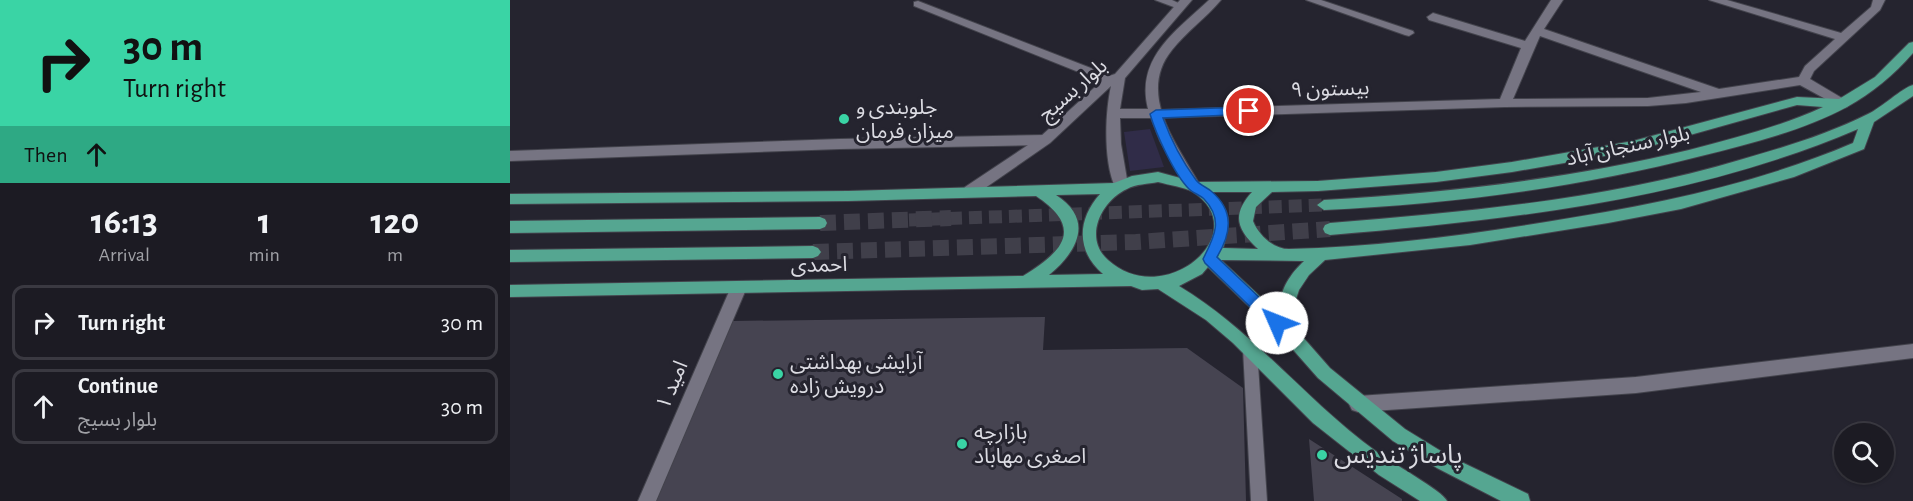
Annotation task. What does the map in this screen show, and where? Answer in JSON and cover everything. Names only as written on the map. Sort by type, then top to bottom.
[{"type":"main road","name":"بلوار سنجان آباد","points":[[1324,205],[1414,199],[1574,180],[1643,166],[1744,140],[1792,125],[1842,104],[1876,83],[1913,46]]},
{"type":"main road","name":"بلوار سنجان آباد","points":[[1330,229],[1527,208],[1668,185],[1710,175],[1779,154],[1868,121],[1913,89]]},
{"type":"main road","points":[[1194,186],[1379,182],[1512,167],[1633,146],[1797,101],[1842,104]]},
{"type":"main road","points":[[1212,256],[1323,254],[1408,246],[1542,229],[1719,195],[1808,168],[1858,146],[1868,121]]},
{"type":"main road","points":[[1158,177],[1176,179],[1194,186],[1208,195],[1218,208],[1223,223],[1221,238],[1212,256],[1192,273],[1161,282],[1129,280],[1110,271],[1096,258],[1088,243],[1088,226],[1094,210],[1105,196],[1139,179],[1158,177]]},
{"type":"main road","points":[[1270,186],[1251,201],[1245,221],[1256,241],[1277,255]]},
{"type":"main road","points":[[510,199],[848,196],[1119,187]]},
{"type":"main road","points":[[1024,283],[1052,266],[1067,251],[1073,236],[1072,222],[1065,208],[1054,198],[1038,189]]},
{"type":"main road","points":[[510,228],[820,223]]},
{"type":"main road","points":[[510,256],[813,252]]},
{"type":"main road","points":[[1294,339],[1287,322],[1286,307],[1290,289],[1308,265],[1323,254]]},
{"type":"main road","points":[[1212,256],[1294,339],[1324,373],[1358,404],[1399,435],[1443,462],[1521,501]]},
{"type":"main road","name":"احمدی","points":[[510,291],[1129,280]]},
{"type":"main road","points":[[1161,282],[1200,307],[1250,349],[1306,405],[1344,437],[1383,466],[1438,501]]},
{"type":"street","points":[[1161,0],[1183,3]]},
{"type":"street","points":[[1194,186],[1164,138],[1156,114],[1153,80],[1156,64],[1161,55],[1215,0]]},
{"type":"street","points":[[1505,103],[1528,46],[1557,0]]},
{"type":"street","points":[[1715,0],[1844,38]]},
{"type":"street","points":[[1842,104],[1803,80],[1809,69],[1876,8],[1879,0]]},
{"type":"street","name":"بلوار بسیج","points":[[969,191],[1045,140],[1115,79],[1183,3]]},
{"type":"street","points":[[918,4],[1115,79],[1112,113],[1113,149],[1119,187]]},
{"type":"street","points":[[1433,17],[1528,46]]},
{"type":"street","points":[[1539,31],[1715,93]]},
{"type":"street","name":"بیستون ۹","points":[[1112,113],[1156,114],[1505,103],[1648,102],[1686,99],[1803,80]]},
{"type":"street","points":[[510,156],[840,144],[1045,140]]},
{"type":"street","name":"امید ۱","points":[[647,501],[739,287]]},
{"type":"street","points":[[1358,404],[1636,385],[1913,351]]},
{"type":"lane","points":[[1311,0],[1409,33]]},
{"type":"lane","points":[[1250,349],[1259,501]]},
{"type":"shaded area","points":[[1150,129],[1164,167],[1130,171],[1124,132]]},
{"type":"building","name":"بازارچه اصغری مهاباد","points":[[1045,317],[1043,350],[1187,348],[1243,388],[1246,501],[656,501],[733,321]]},
{"type":"building","name":"پاساژ تندیس","points":[[1309,439],[1402,499],[1402,501],[1314,501]]},
{"type":"tunnel","points":[[909,220],[1324,205]]},
{"type":"tunnel","points":[[820,223],[951,218]]},
{"type":"tunnel","points":[[813,252],[1136,242],[1330,229]]},
{"type":"place","name":"جلوبندی و میزان فرمان","points":[[844,119]]},
{"type":"place","name":"آرایشی بهداشتی درویش زاده","points":[[778,374]]},
{"type":"place","name":"بازارچه اصغری مهاباد","points":[[962,444]]},
{"type":"place","name":"پاساژ تندیس","points":[[1322,455]]},
{"type":"route","points":[[1249,111],[1156,114],[1164,138],[1193,185],[1208,195],[1218,208],[1223,223],[1221,238],[1210,259],[1277,323]]}]
